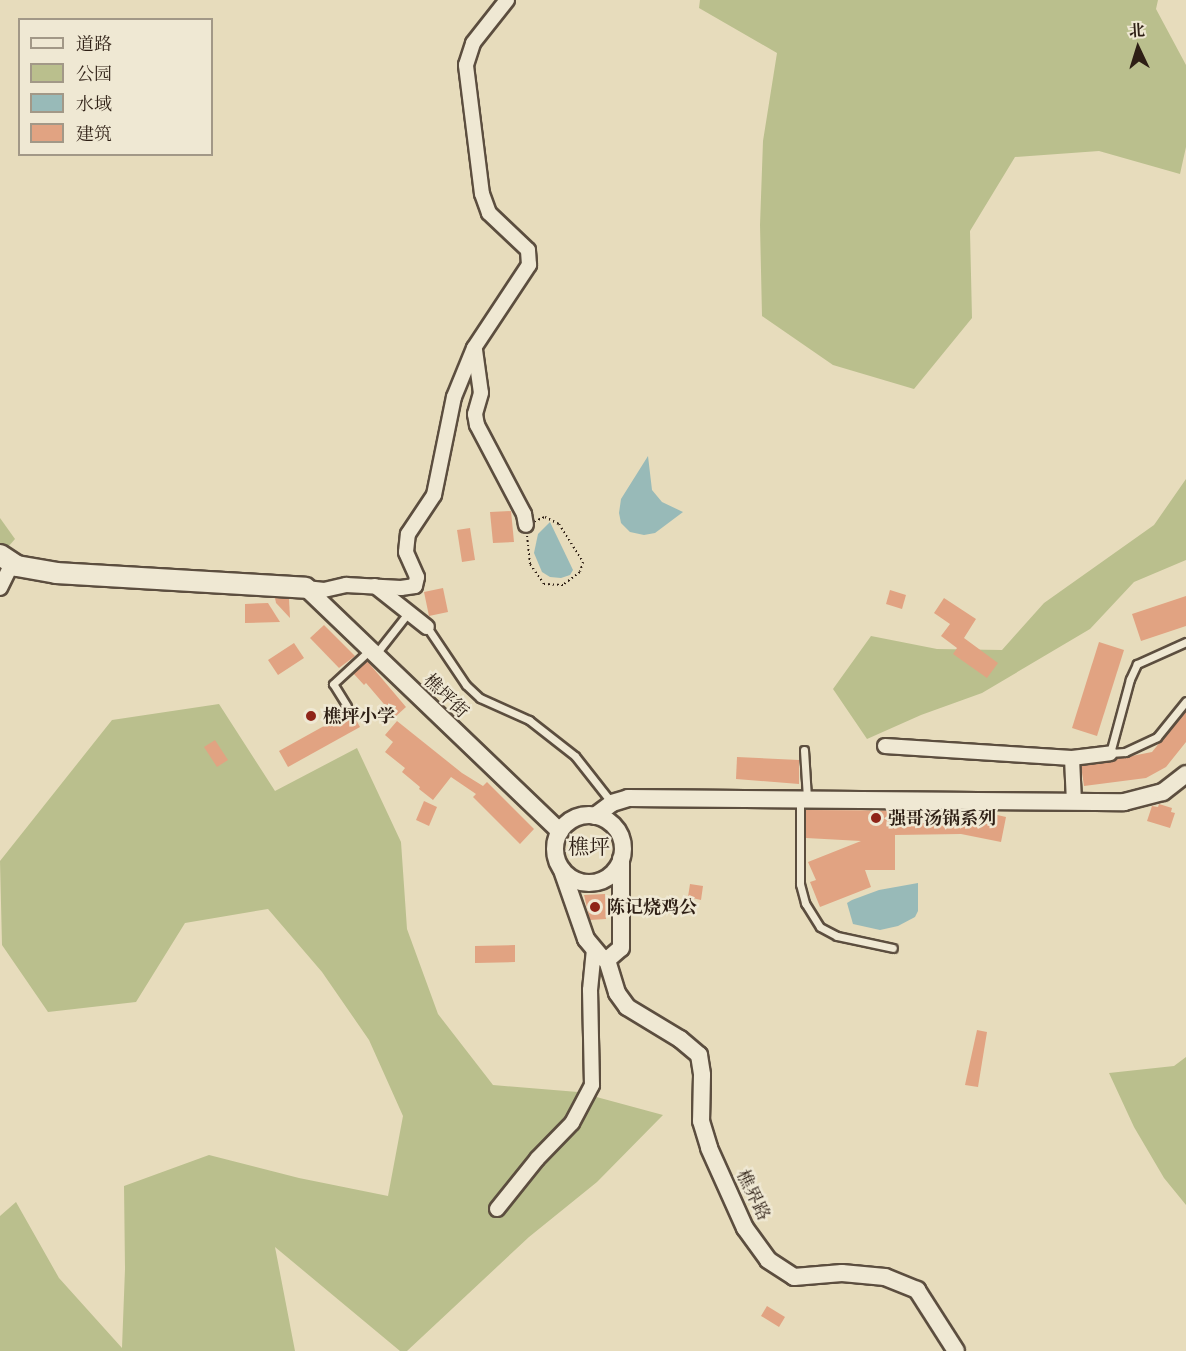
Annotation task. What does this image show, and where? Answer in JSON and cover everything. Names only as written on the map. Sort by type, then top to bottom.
[{"type":"main road","points":[[6,559],[17,566],[56,573],[306,588]]},
{"type":"street","points":[[306,588],[324,590],[346,585],[415,586],[417,577],[406,552],[408,534],[434,495],[454,397],[474,348],[529,265],[528,250],[489,213],[482,194],[466,65],[473,43],[507,0]]},
{"type":"street","points":[[474,348],[481,393],[476,414],[477,425],[524,514],[526,525]]},
{"type":"street","points":[[0,588],[6,559]]},
{"type":"street","points":[[375,586],[427,627]]},
{"type":"street","name":"樵坪街","points":[[306,588],[560,832]]},
{"type":"street","points":[[885,746],[1072,758],[1110,753]]},
{"type":"street","points":[[1072,758],[1074,802]]},
{"type":"street","points":[[595,816],[612,804],[628,798],[1124,802],[1163,792],[1186,774]]},
{"type":"street","points":[[595,816],[610,823],[620,835],[621,948],[607,960],[586,939],[555,847],[560,832],[578,817],[595,816]]},
{"type":"street","points":[[562,870],[575,880],[599,882],[613,873],[621,859]]},
{"type":"street","points":[[497,1209],[537,1159],[572,1123],[592,1085],[590,990],[594,949]]},
{"type":"street","name":"樵界路","points":[[607,960],[618,993],[627,1006],[680,1039],[699,1055],[702,1075],[701,1121],[709,1148],[746,1228],[768,1260],[794,1277],[842,1273],[885,1277],[917,1290],[956,1351]]},
{"type":"lane","points":[[347,706],[333,684],[372,652],[408,613]]},
{"type":"lane","points":[[427,627],[466,685],[480,698],[529,720],[575,756],[612,804]]},
{"type":"lane","points":[[1186,642],[1137,664],[1130,679],[1110,753],[1125,752],[1157,737],[1186,701]]},
{"type":"lane","points":[[804,750],[800,884],[805,903],[820,927],[837,936],[893,948]]},
{"type":"path","points":[[545,517],[559,524],[583,562],[580,572],[563,585],[544,585],[530,564],[526,525],[545,517]]},
{"type":"green space","points":[[700,0],[1158,0],[1156,9],[1186,65],[1186,147],[1180,174],[1099,151],[1015,157],[970,231],[972,318],[914,389],[833,365],[762,316],[760,225],[763,141],[777,53],[699,8]]},
{"type":"green space","points":[[1186,479],[1186,560],[1134,582],[1090,629],[982,693],[921,715],[867,739],[833,689],[871,636],[937,649],[1002,650],[1044,603],[1154,525]]},
{"type":"green space","points":[[0,518],[15,539],[0,556]]},
{"type":"green space","points":[[219,704],[275,791],[357,748],[401,842],[407,929],[438,1014],[493,1085],[578,1092],[663,1115],[597,1182],[529,1237],[407,1351],[400,1351],[275,1247],[295,1351],[0,1351],[0,1216],[16,1202],[59,1278],[122,1348],[125,1269],[124,1186],[209,1155],[299,1178],[388,1196],[403,1116],[369,1040],[322,972],[268,909],[185,923],[136,1002],[48,1012],[2,945],[0,861],[112,720]]},
{"type":"green space","points":[[1186,1057],[1186,1205],[1164,1178],[1134,1127],[1109,1073],[1174,1066]]},
{"type":"water","points":[[648,456],[652,490],[662,502],[683,512],[655,533],[644,535],[630,532],[621,523],[619,513],[621,499]]},
{"type":"water","points":[[550,522],[573,570],[570,575],[561,578],[550,577],[542,572],[534,553],[538,534]]},
{"type":"water","points":[[918,883],[918,911],[915,917],[898,926],[880,930],[853,924],[847,903],[879,890]]},
{"type":"building","points":[[511,511],[514,542],[493,543],[490,512]]},
{"type":"building","points":[[470,528],[475,560],[462,562],[457,530]]},
{"type":"building","points":[[443,588],[448,612],[429,616],[424,592]]},
{"type":"building","points":[[890,590],[906,595],[902,609],[886,604]]},
{"type":"building","points":[[1186,596],[1186,626],[1141,641],[1132,614]]},
{"type":"building","points":[[275,598],[289,599],[290,618],[276,603]]},
{"type":"building","points":[[944,598],[976,619],[964,638],[998,663],[987,678],[953,654],[957,648],[941,636],[950,624],[934,613]]},
{"type":"building","points":[[268,603],[280,622],[245,623],[245,604]]},
{"type":"building","points":[[324,625],[355,656],[339,668],[310,638]]},
{"type":"building","points":[[1099,642],[1124,650],[1097,736],[1072,728]]},
{"type":"building","points":[[294,643],[304,658],[278,675],[268,660]]},
{"type":"building","points":[[367,661],[406,707],[395,717],[366,683],[364,685],[353,673]]},
{"type":"building","points":[[1186,710],[1186,742],[1166,767],[1146,778],[1084,786],[1081,766],[1152,752]]},
{"type":"building","points":[[351,711],[360,727],[288,767],[279,751]]},
{"type":"building","points":[[397,721],[462,773],[483,786],[487,782],[534,829],[520,844],[473,797],[476,794],[451,777],[433,800],[419,789],[420,787],[402,772],[405,768],[385,752],[393,742],[385,735]]},
{"type":"building","points":[[215,740],[228,760],[217,767],[204,747]]},
{"type":"building","points":[[737,757],[799,760],[799,784],[736,779]]},
{"type":"building","points":[[424,801],[437,807],[429,826],[416,820]]},
{"type":"building","points":[[1159,804],[1172,808],[1171,812],[1175,813],[1170,828],[1147,821],[1152,806],[1158,807]]},
{"type":"building","points":[[806,810],[980,811],[1006,817],[1001,842],[961,834],[895,835],[895,870],[865,870],[871,887],[820,907],[810,882],[816,880],[808,862],[861,841],[806,838]]},
{"type":"building","points":[[690,884],[703,886],[701,900],[688,897]]},
{"type":"building","name":"陈记烧鸡公","points":[[605,894],[606,919],[590,920],[584,895]]},
{"type":"building","points":[[515,945],[515,962],[475,963],[475,946]]},
{"type":"building","points":[[977,1030],[987,1032],[978,1087],[965,1085]]},
{"type":"building","points":[[767,1306],[785,1317],[779,1327],[761,1316]]},
{"type":"place","name":"樵坪小学","points":[[311,716]]},
{"type":"place","name":"强哥汤锅系列","points":[[876,818]]},
{"type":"place","name":"陈记烧鸡公","points":[[595,907]]},
{"type":"district","name":"樵坪","points":[[589,847]]}]
